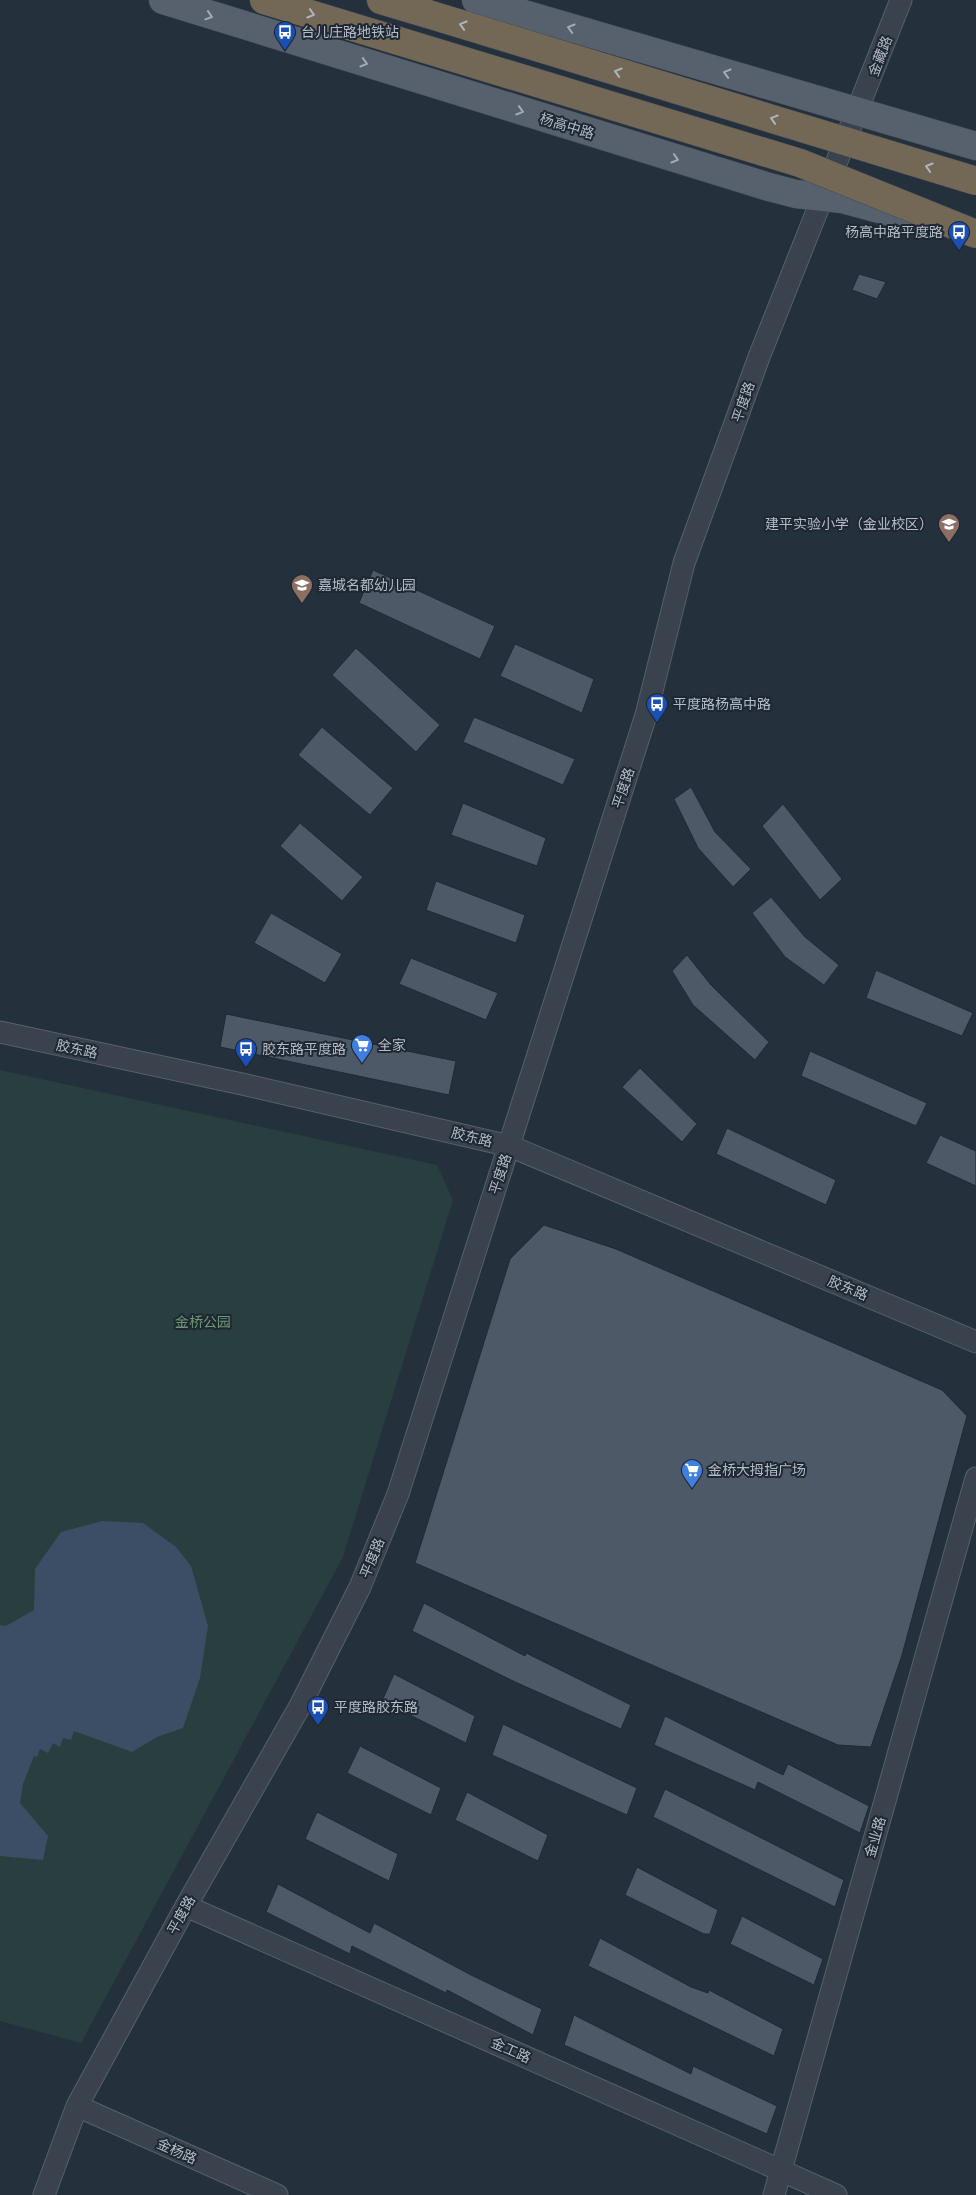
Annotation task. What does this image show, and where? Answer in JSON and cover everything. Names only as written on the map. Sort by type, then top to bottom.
[{"type":"highway","points":[[381,0],[970,179]]},
{"type":"highway","points":[[266,1],[800,163],[976,220]]},
{"type":"highway","points":[[800,163],[976,235]]},
{"type":"main road","name":"杨高中路","points":[[163,0],[769,187],[822,198],[842,199],[976,235]]},
{"type":"main road","points":[[476,0],[976,146]]},
{"type":"street","name":"金藏路","points":[[858,111],[901,0]]},
{"type":"street","name":"平度路","points":[[44,2195],[77,2106],[186,1906],[300,1706],[360,1588],[398,1494],[646,715],[684,563],[759,357],[858,111]]},
{"type":"street","name":"胶东路","points":[[0,1032],[251,1086],[510,1146],[976,1342]]},
{"type":"street","name":"金业路","points":[[774,2195],[976,1478]]},
{"type":"street","name":"金工路","points":[[186,1906],[836,2195]]},
{"type":"street","name":"金杨路","points":[[77,2106],[277,2195]]},
{"type":"green space","name":"金桥公园","points":[[0,1070],[437,1165],[453,1200],[343,1557],[81,2043],[0,2021]]},
{"type":"water","points":[[102,1521],[143,1523],[176,1547],[191,1566],[208,1626],[200,1678],[183,1728],[157,1737],[132,1752],[74,1731],[71,1740],[63,1738],[60,1747],[53,1743],[48,1753],[40,1749],[37,1757],[34,1756],[23,1784],[20,1803],[48,1836],[43,1860],[0,1856],[0,1625],[6,1626],[34,1610],[35,1569],[61,1532]]},
{"type":"building","points":[[859,274],[886,282],[877,299],[852,290]]},
{"type":"building","points":[[373,570],[495,626],[480,659],[359,603]]},
{"type":"building","points":[[515,644],[594,679],[582,713],[500,676]]},
{"type":"building","points":[[356,648],[440,725],[416,752],[332,675]]},
{"type":"building","points":[[474,717],[575,759],[563,785],[463,742]]},
{"type":"building","points":[[322,727],[393,788],[370,815],[298,755]]},
{"type":"building","points":[[691,787],[715,832],[751,869],[733,887],[698,848],[674,799]]},
{"type":"building","points":[[463,803],[546,838],[537,866],[451,835]]},
{"type":"building","points":[[783,804],[842,879],[820,900],[762,826]]},
{"type":"building","points":[[300,823],[363,877],[342,901],[280,846]]},
{"type":"building","points":[[436,881],[525,915],[516,943],[426,910]]},
{"type":"building","points":[[771,897],[805,937],[839,965],[824,985],[785,957],[752,913]]},
{"type":"building","points":[[271,913],[342,954],[325,983],[254,943]]},
{"type":"building","points":[[687,955],[711,985],[769,1042],[755,1060],[693,1005],[672,971]]},
{"type":"building","points":[[411,958],[498,993],[486,1020],[399,984]]},
{"type":"building","points":[[876,970],[973,1013],[962,1036],[866,998]]},
{"type":"building","points":[[226,1014],[456,1061],[449,1095],[220,1047]]},
{"type":"building","points":[[810,1051],[927,1103],[916,1126],[801,1076]]},
{"type":"building","points":[[640,1068],[697,1124],[682,1142],[622,1087]]},
{"type":"building","points":[[727,1128],[836,1180],[826,1205],[716,1154]]},
{"type":"building","points":[[940,1135],[976,1151],[976,1186],[926,1163]]},
{"type":"building","name":"金桥大拇指广场","points":[[544,1225],[616,1249],[942,1390],[967,1416],[902,1655],[871,1747],[838,1745],[415,1563],[510,1259]]},
{"type":"building","points":[[424,1603],[525,1656],[526,1653],[631,1705],[621,1729],[515,1682],[412,1631]]},
{"type":"building","points":[[394,1674],[475,1716],[466,1743],[382,1701]]},
{"type":"building","points":[[665,1716],[783,1775],[788,1764],[869,1806],[860,1833],[758,1782],[755,1790],[654,1745]]},
{"type":"building","points":[[503,1724],[637,1788],[627,1815],[492,1755]]},
{"type":"building","points":[[360,1746],[441,1788],[431,1815],[347,1773]]},
{"type":"building","points":[[665,1789],[844,1880],[835,1907],[653,1817]]},
{"type":"building","points":[[467,1792],[548,1835],[538,1861],[455,1820]]},
{"type":"building","points":[[317,1812],[398,1854],[389,1881],[305,1839]]},
{"type":"building","points":[[637,1867],[718,1910],[710,1934],[704,1934],[625,1895]]},
{"type":"building","points":[[278,1884],[370,1933],[374,1923],[471,1975],[542,2009],[533,2035],[447,1990],[446,1993],[352,1946],[350,1954],[266,1912]]},
{"type":"building","points":[[742,1916],[823,1959],[814,1985],[730,1944]]},
{"type":"building","points":[[600,1938],[691,1987],[708,1993],[709,1990],[783,2029],[774,2056],[588,1966]]},
{"type":"building","points":[[574,2015],[691,2074],[693,2066],[777,2106],[767,2134],[564,2045]]},
{"type":"place","name":"台儿庄路地铁站","points":[[285,51]]},
{"type":"place","name":"杨高中路平度路","points":[[959,251]]},
{"type":"place","name":"建平实验小学（金业校区）","points":[[949,543]]},
{"type":"place","name":"嘉城名都幼儿园","points":[[302,604]]},
{"type":"place","name":"平度路杨高中路","points":[[657,723]]},
{"type":"place","name":"全家","points":[[362,1064]]},
{"type":"place","name":"胶东路平度路","points":[[246,1068]]},
{"type":"place","name":"金桥大拇指广场","points":[[692,1489]]},
{"type":"place","name":"平度路胶东路","points":[[318,1726]]}]
